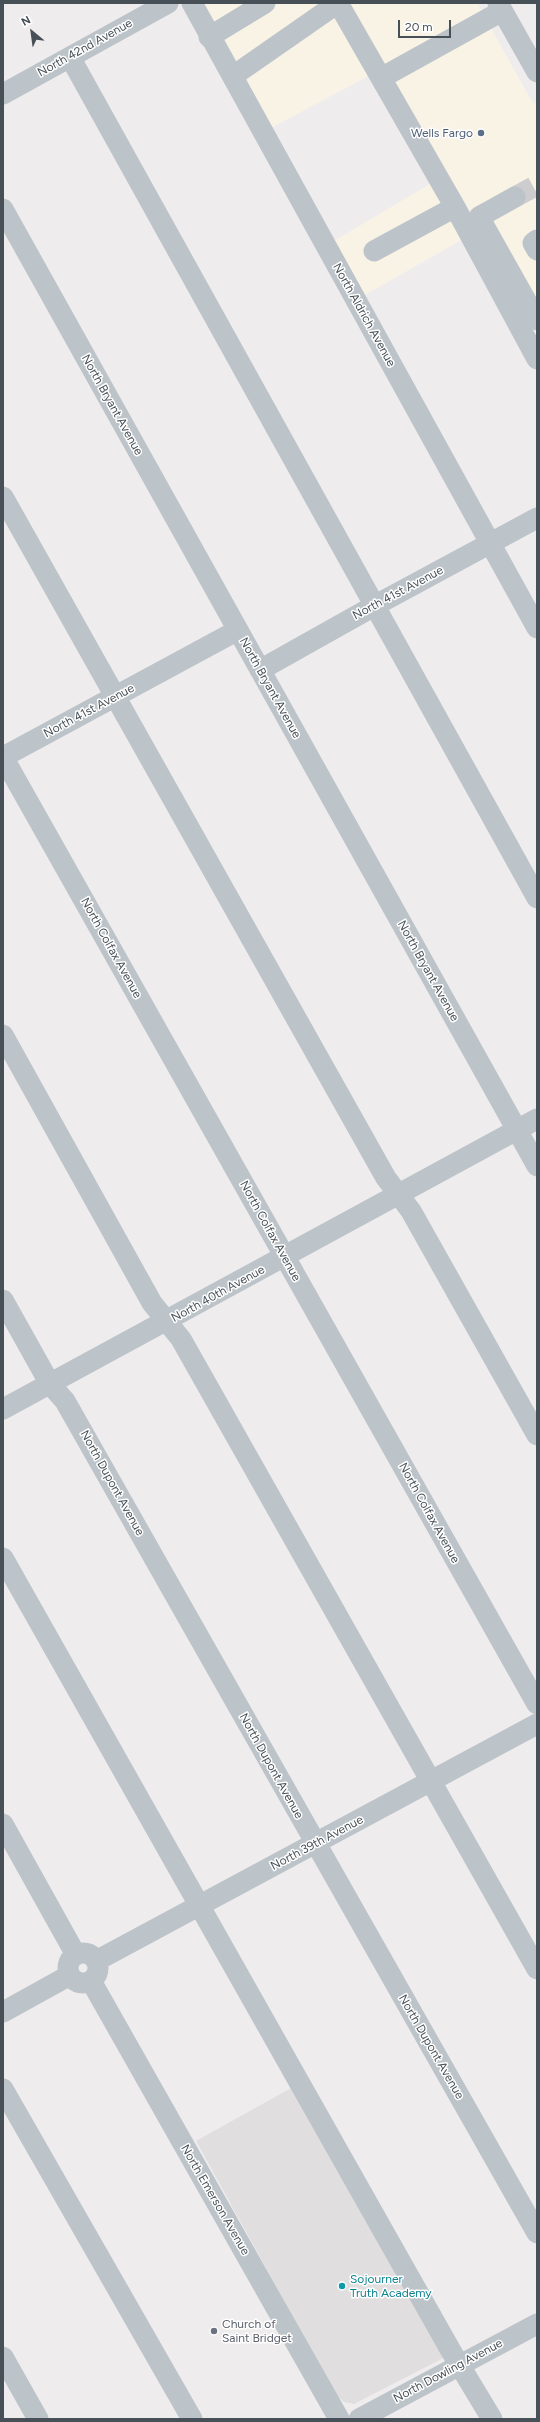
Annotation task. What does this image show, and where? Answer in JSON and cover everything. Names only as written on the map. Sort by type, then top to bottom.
[{"type":"street","name":"North 42nd Avenue","points":[[3,94],[168,3]]},
{"type":"street","name":"North Aldrich Avenue","points":[[192,3],[209,37],[233,76],[537,628]]},
{"type":"street","points":[[209,37],[265,3]]},
{"type":"street","points":[[233,76],[338,3],[455,207],[537,359]]},
{"type":"street","points":[[380,78],[500,7],[537,72]]},
{"type":"street","points":[[70,57],[537,898]]},
{"type":"street","points":[[515,197],[479,217],[537,320]]},
{"type":"street","points":[[374,251],[455,207]]},
{"type":"street","name":"North Bryant Avenue","points":[[3,209],[537,1166]]},
{"type":"street","points":[[537,240],[533,243],[537,250]]},
{"type":"street","points":[[3,497],[386,1178],[411,1211],[537,1435]]},
{"type":"street","name":"North 41st Avenue","points":[[260,670],[374,606],[537,518]]},
{"type":"street","name":"North 41st Avenue","points":[[3,757],[238,630]]},
{"type":"street","name":"North Colfax Avenue","points":[[3,757],[537,1704]]},
{"type":"street","points":[[3,1035],[149,1296],[181,1339],[537,1969]]},
{"type":"street","name":"North 40th Avenue","points":[[3,1409],[167,1322],[398,1193],[537,1119]]},
{"type":"street","name":"North Dupont Avenue","points":[[3,1300],[50,1384],[65,1401],[537,2233]]},
{"type":"street","points":[[3,1558],[459,2366],[474,2387],[492,2419]]},
{"type":"street","name":"North 39th Avenue","points":[[94,1971],[199,1907],[537,1724]]},
{"type":"street","points":[[3,1824],[76,1955]]},
{"type":"street","points":[[88,1954],[94,1971],[78,1982],[70,1975],[69,1964],[76,1955],[88,1954]]},
{"type":"street","name":"North Emerson Avenue","points":[[94,1971],[339,2419]]},
{"type":"street","points":[[3,2012],[70,1975]]},
{"type":"street","points":[[3,2089],[192,2419]]},
{"type":"street","name":"North Dowling Avenue","points":[[359,2419],[537,2324]]},
{"type":"street","points":[[3,2357],[38,2419]]},
{"type":"shaded area","points":[[202,3],[477,3],[531,100],[537,105],[537,357],[472,234],[365,295],[334,241],[435,181],[374,73],[269,129]]},
{"type":"shaded area","points":[[302,2082],[455,2352],[354,2404],[344,2402],[336,2395],[196,2141]]},
{"type":"tunnel","points":[[515,197],[537,185]]},
{"type":"place","name":"Wells Fargo","points":[[481,133]]},
{"type":"place","name":"Sojourner Truth Academy","points":[[342,2286]]},
{"type":"place","name":"Church of Saint Bridget","points":[[214,2331]]}]
